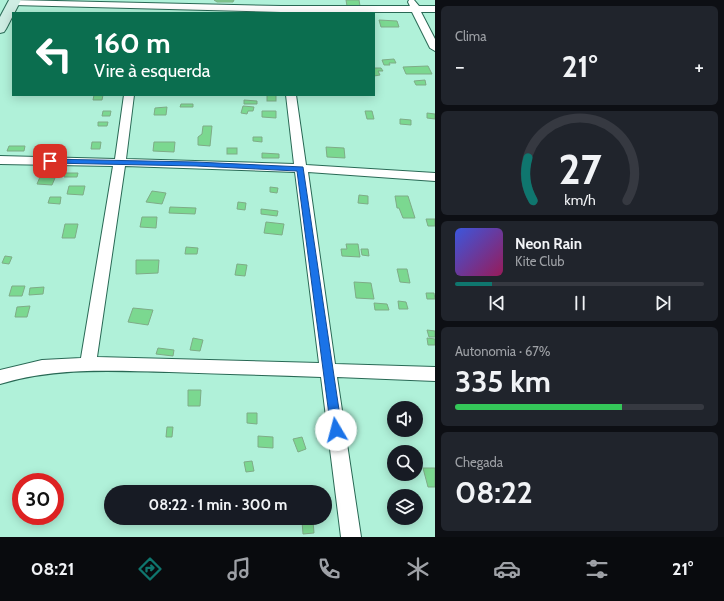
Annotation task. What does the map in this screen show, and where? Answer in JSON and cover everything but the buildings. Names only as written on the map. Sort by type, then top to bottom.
[{"type":"main road","points":[[0,29],[15,1]]},
{"type":"street","points":[[278,0],[281,11]]},
{"type":"street","points":[[411,0],[435,48]]},
{"type":"street","points":[[15,1],[281,11],[435,9]]},
{"type":"street","points":[[88,364],[129,96]]},
{"type":"street","points":[[291,96],[351,537]]},
{"type":"street","points":[[0,160],[300,168],[435,177]]},
{"type":"street","points":[[0,378],[41,368],[88,364],[435,374]]},
{"type":"route","points":[[50,161],[300,168],[336,430]]}]
